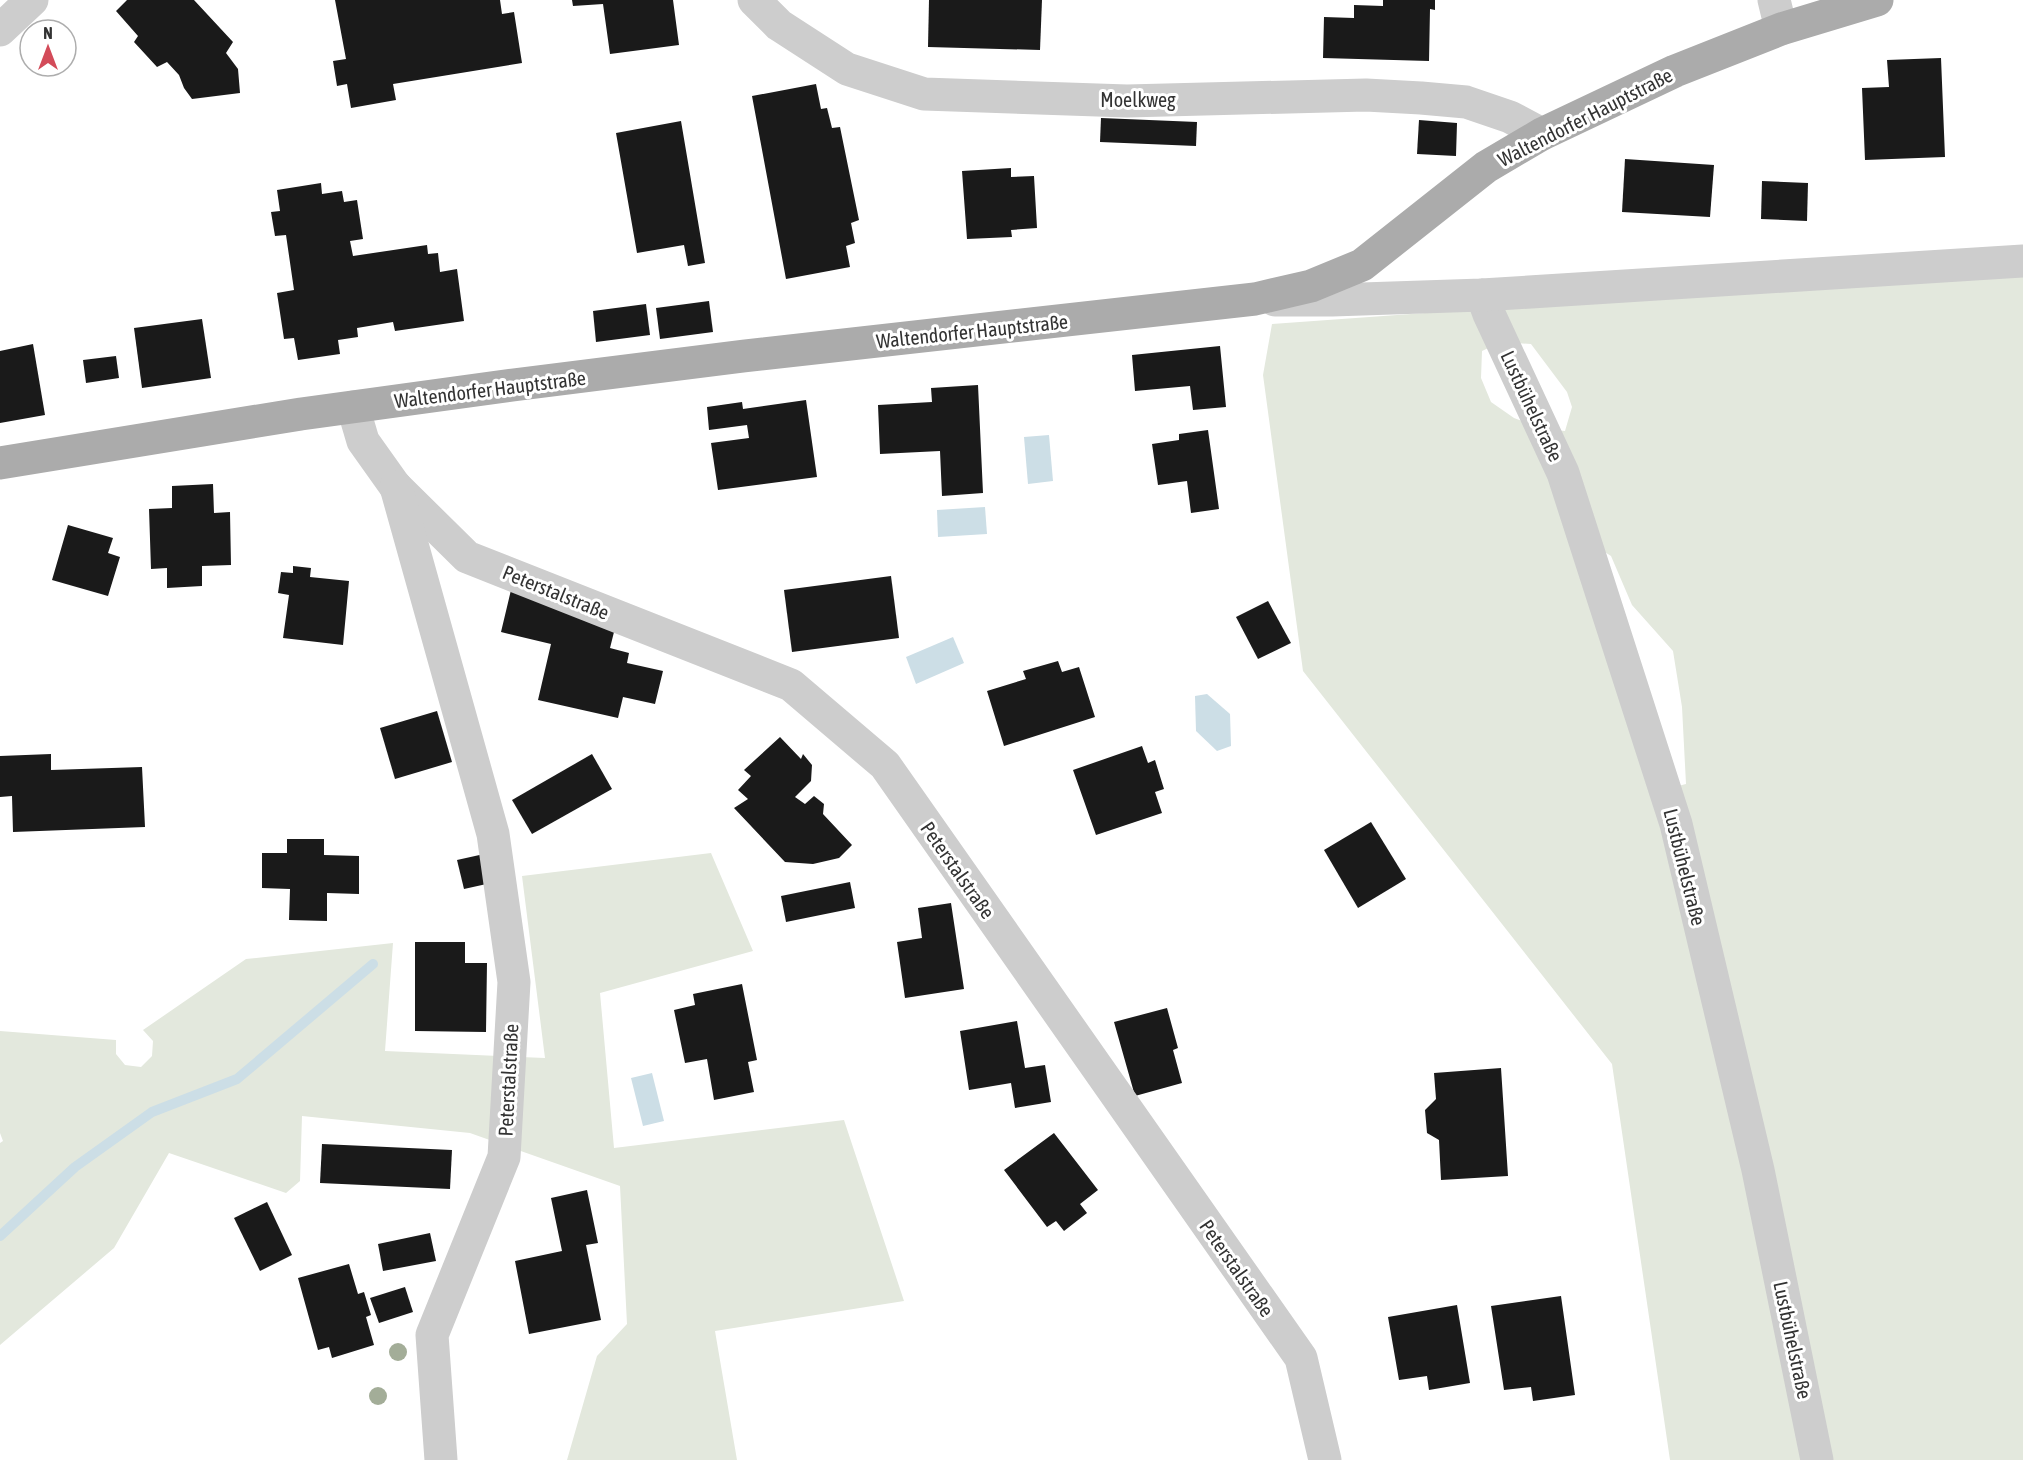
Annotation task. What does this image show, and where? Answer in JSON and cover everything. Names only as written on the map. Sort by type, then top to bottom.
[{"type":"main road","name":"Waltendorfer Hauptstraße","points":[[0,463],[354,407],[744,356],[1255,299],[1311,286],[1362,265],[1486,167],[1542,134],[1675,71],[1777,15],[1877,0]]},
{"type":"street","points":[[0,30],[32,0]]},
{"type":"street","name":"Moelkweg","points":[[754,0],[779,25],[847,69],[924,94],[1127,101],[1366,95],[1421,98],[1466,102],[1510,117],[1542,134]]},
{"type":"street","points":[[1255,299],[1332,300],[1482,295],[2023,261]]},
{"type":"street","name":"Lustbühelstraße","points":[[1482,295],[1563,473],[1676,824],[1758,1170],[1818,1460]]},
{"type":"street","name":"Peterstalstraße","points":[[354,407],[363,441],[395,486],[467,557],[791,685],[885,765],[1301,1358],[1325,1460]]},
{"type":"street","name":"Peterstalstraße","points":[[395,486],[493,834],[514,982],[504,1157],[432,1335],[441,1460]]},
{"type":"shaded area","points":[[2023,270],[2023,1460],[1670,1460],[1612,1064],[1303,671],[1263,375],[1272,324]],"holes":[[[1501,342],[1531,344],[1567,392],[1572,407],[1565,431],[1543,429],[1514,418],[1491,402],[1481,378],[1482,351]],[[1597,547],[1611,556],[1632,605],[1673,651],[1682,707],[1686,784],[1674,787]]]},
{"type":"shaded area","points":[[1049,435],[1053,481],[1028,484],[1024,437]]},
{"type":"shaded area","points":[[985,507],[987,534],[938,537],[937,510]]},
{"type":"shaded area","points":[[953,637],[964,663],[916,684],[906,657]]},
{"type":"shaded area","points":[[1207,694],[1230,714],[1231,746],[1217,751],[1196,731],[1195,696]]},
{"type":"shaded area","points":[[711,853],[753,951],[600,993],[614,1148],[844,1120],[904,1301],[715,1331],[737,1460],[567,1460],[597,1356],[627,1324],[620,1186],[470,1133],[302,1116],[300,1181],[286,1193],[169,1153],[114,1248],[0,1345],[0,1143],[3,1141],[0,1133],[0,1031],[116,1040],[116,1054],[125,1065],[141,1067],[152,1056],[153,1041],[143,1030],[246,959],[393,943],[385,1051],[545,1058],[522,876]]},
{"type":"shaded area","points":[[652,1073],[664,1121],[643,1126],[631,1078]]},
{"type":"building","points":[[127,0],[194,0],[233,42],[226,53],[238,69],[240,93],[192,99],[179,75],[167,62],[157,67],[134,42],[138,36],[116,11]]},
{"type":"building","points":[[335,0],[500,0],[502,14],[514,12],[522,63],[393,84],[396,100],[351,108],[347,84],[337,86],[333,61],[346,59]]},
{"type":"building","points":[[572,0],[673,0],[679,45],[610,54],[603,4],[573,6]]},
{"type":"building","points":[[929,0],[1042,0],[1040,50],[928,47]]},
{"type":"building","points":[[1383,0],[1435,0],[1435,10],[1430,9],[1429,61],[1323,58],[1324,17],[1354,18],[1354,5],[1383,6]]},
{"type":"building","points":[[1941,58],[1945,157],[1865,160],[1862,88],[1889,87],[1887,60]]},
{"type":"building","points":[[816,84],[821,109],[827,108],[832,128],[840,127],[859,220],[851,223],[855,243],[846,246],[850,267],[786,279],[752,96]]},
{"type":"building","points":[[1101,118],[1197,122],[1196,146],[1100,142]]},
{"type":"building","points":[[1419,120],[1457,123],[1456,156],[1417,154]]},
{"type":"building","points":[[681,121],[705,263],[688,266],[684,245],[637,253],[616,133]]},
{"type":"building","points":[[1625,159],[1714,165],[1710,217],[1622,212]]},
{"type":"building","points":[[1011,168],[1011,177],[1034,176],[1037,228],[1011,230],[1012,237],[967,239],[962,171]]},
{"type":"building","points":[[1762,181],[1808,183],[1807,221],[1761,219]]},
{"type":"building","points":[[321,183],[322,194],[342,191],[344,202],[357,200],[363,239],[350,241],[353,256],[427,245],[428,254],[438,253],[440,272],[457,269],[464,321],[395,331],[393,322],[357,328],[358,337],[338,340],[340,354],[298,360],[294,338],[284,339],[277,293],[294,290],[286,235],[275,236],[271,212],[280,211],[277,190]]},
{"type":"building","points":[[709,301],[713,332],[660,339],[656,308]]},
{"type":"building","points":[[646,304],[650,335],[596,342],[593,311]]},
{"type":"building","points":[[202,319],[211,378],[142,388],[134,328]]},
{"type":"building","points":[[33,344],[45,415],[0,423],[0,351]]},
{"type":"building","points":[[1220,346],[1226,407],[1193,410],[1190,386],[1135,391],[1132,355]]},
{"type":"building","points":[[116,356],[119,378],[86,383],[83,360]]},
{"type":"building","points":[[978,385],[983,493],[942,496],[940,451],[880,454],[878,405],[932,402],[931,388]]},
{"type":"building","points":[[806,400],[817,477],[718,490],[711,443],[749,438],[747,425],[709,430],[707,407],[742,402],[743,409]]},
{"type":"building","points":[[1208,430],[1219,509],[1191,513],[1187,481],[1158,485],[1152,444],[1179,440],[1179,434]]},
{"type":"building","points":[[213,484],[214,513],[230,512],[231,565],[202,566],[202,586],[167,588],[167,568],[151,569],[149,509],[172,508],[172,486]]},
{"type":"building","points":[[68,525],[113,538],[108,553],[120,557],[108,596],[52,580]]},
{"type":"building","points":[[293,566],[311,568],[310,577],[349,581],[343,645],[283,638],[289,595],[278,593],[281,572],[293,573]]},
{"type":"building","points":[[891,576],[899,638],[792,652],[784,590]]},
{"type":"building","points":[[511,590],[614,632],[610,648],[629,653],[627,663],[663,671],[655,704],[623,697],[618,718],[538,700],[551,644],[501,632]]},
{"type":"building","points":[[1268,601],[1291,643],[1258,659],[1236,617]]},
{"type":"building","points":[[1058,661],[1062,672],[1079,667],[1095,717],[1004,746],[987,691],[1026,679],[1023,671]]},
{"type":"building","points":[[437,711],[452,762],[395,779],[380,728]]},
{"type":"building","points":[[780,737],[801,759],[803,754],[812,765],[811,781],[795,797],[805,804],[814,796],[824,804],[823,814],[852,845],[839,858],[813,864],[785,862],[734,808],[748,799],[738,790],[751,776],[744,770]]},
{"type":"building","points":[[1142,746],[1148,763],[1155,760],[1164,789],[1155,792],[1162,813],[1096,835],[1073,770]]},
{"type":"building","points":[[51,754],[51,770],[142,767],[145,827],[13,832],[12,796],[0,797],[0,756]]},
{"type":"building","points":[[592,754],[612,789],[532,834],[512,800]]},
{"type":"building","points":[[1371,822],[1406,879],[1358,908],[1324,850]]},
{"type":"building","points":[[287,839],[324,839],[324,855],[359,856],[359,894],[327,893],[327,921],[289,920],[290,889],[262,888],[262,853],[287,853]]},
{"type":"building","points":[[484,854],[491,883],[464,889],[457,860]]},
{"type":"building","points":[[850,882],[855,908],[786,922],[781,896]]},
{"type":"building","points":[[951,903],[964,989],[905,998],[897,942],[922,938],[918,908]]},
{"type":"building","points":[[415,942],[465,942],[465,963],[487,963],[486,1032],[415,1031]]},
{"type":"building","points":[[742,984],[757,1060],[748,1062],[754,1092],[714,1100],[707,1059],[685,1063],[674,1010],[695,1005],[693,994]]},
{"type":"building","points":[[1167,1008],[1178,1048],[1173,1050],[1182,1083],[1135,1096],[1114,1022]]},
{"type":"building","points":[[1017,1021],[1025,1068],[1045,1065],[1051,1102],[1015,1108],[1011,1083],[969,1090],[960,1031]]},
{"type":"building","points":[[1501,1068],[1508,1176],[1441,1180],[1439,1140],[1427,1133],[1425,1110],[1436,1099],[1434,1073]]},
{"type":"building","points":[[1054,1133],[1098,1190],[1080,1204],[1087,1213],[1064,1231],[1056,1221],[1047,1227],[1004,1170]]},
{"type":"building","points":[[322,1144],[452,1150],[450,1189],[320,1183]]},
{"type":"building","points":[[587,1190],[598,1243],[586,1245],[601,1320],[529,1334],[515,1261],[562,1251],[551,1198]]},
{"type":"building","points":[[267,1202],[292,1255],[260,1271],[234,1218]]},
{"type":"building","points":[[430,1233],[436,1261],[383,1271],[378,1244]]},
{"type":"building","points":[[349,1264],[358,1294],[364,1292],[371,1315],[366,1317],[374,1345],[332,1358],[329,1347],[318,1350],[298,1278]]},
{"type":"building","points":[[405,1287],[413,1312],[379,1323],[370,1298]]},
{"type":"building","points":[[1561,1296],[1575,1395],[1533,1401],[1531,1387],[1504,1390],[1491,1306]]},
{"type":"building","points":[[1457,1305],[1470,1383],[1429,1390],[1427,1376],[1399,1380],[1388,1317]]},
{"type":"waterway","points":[[0,1236],[75,1167],[152,1112],[237,1079],[373,964]]}]
